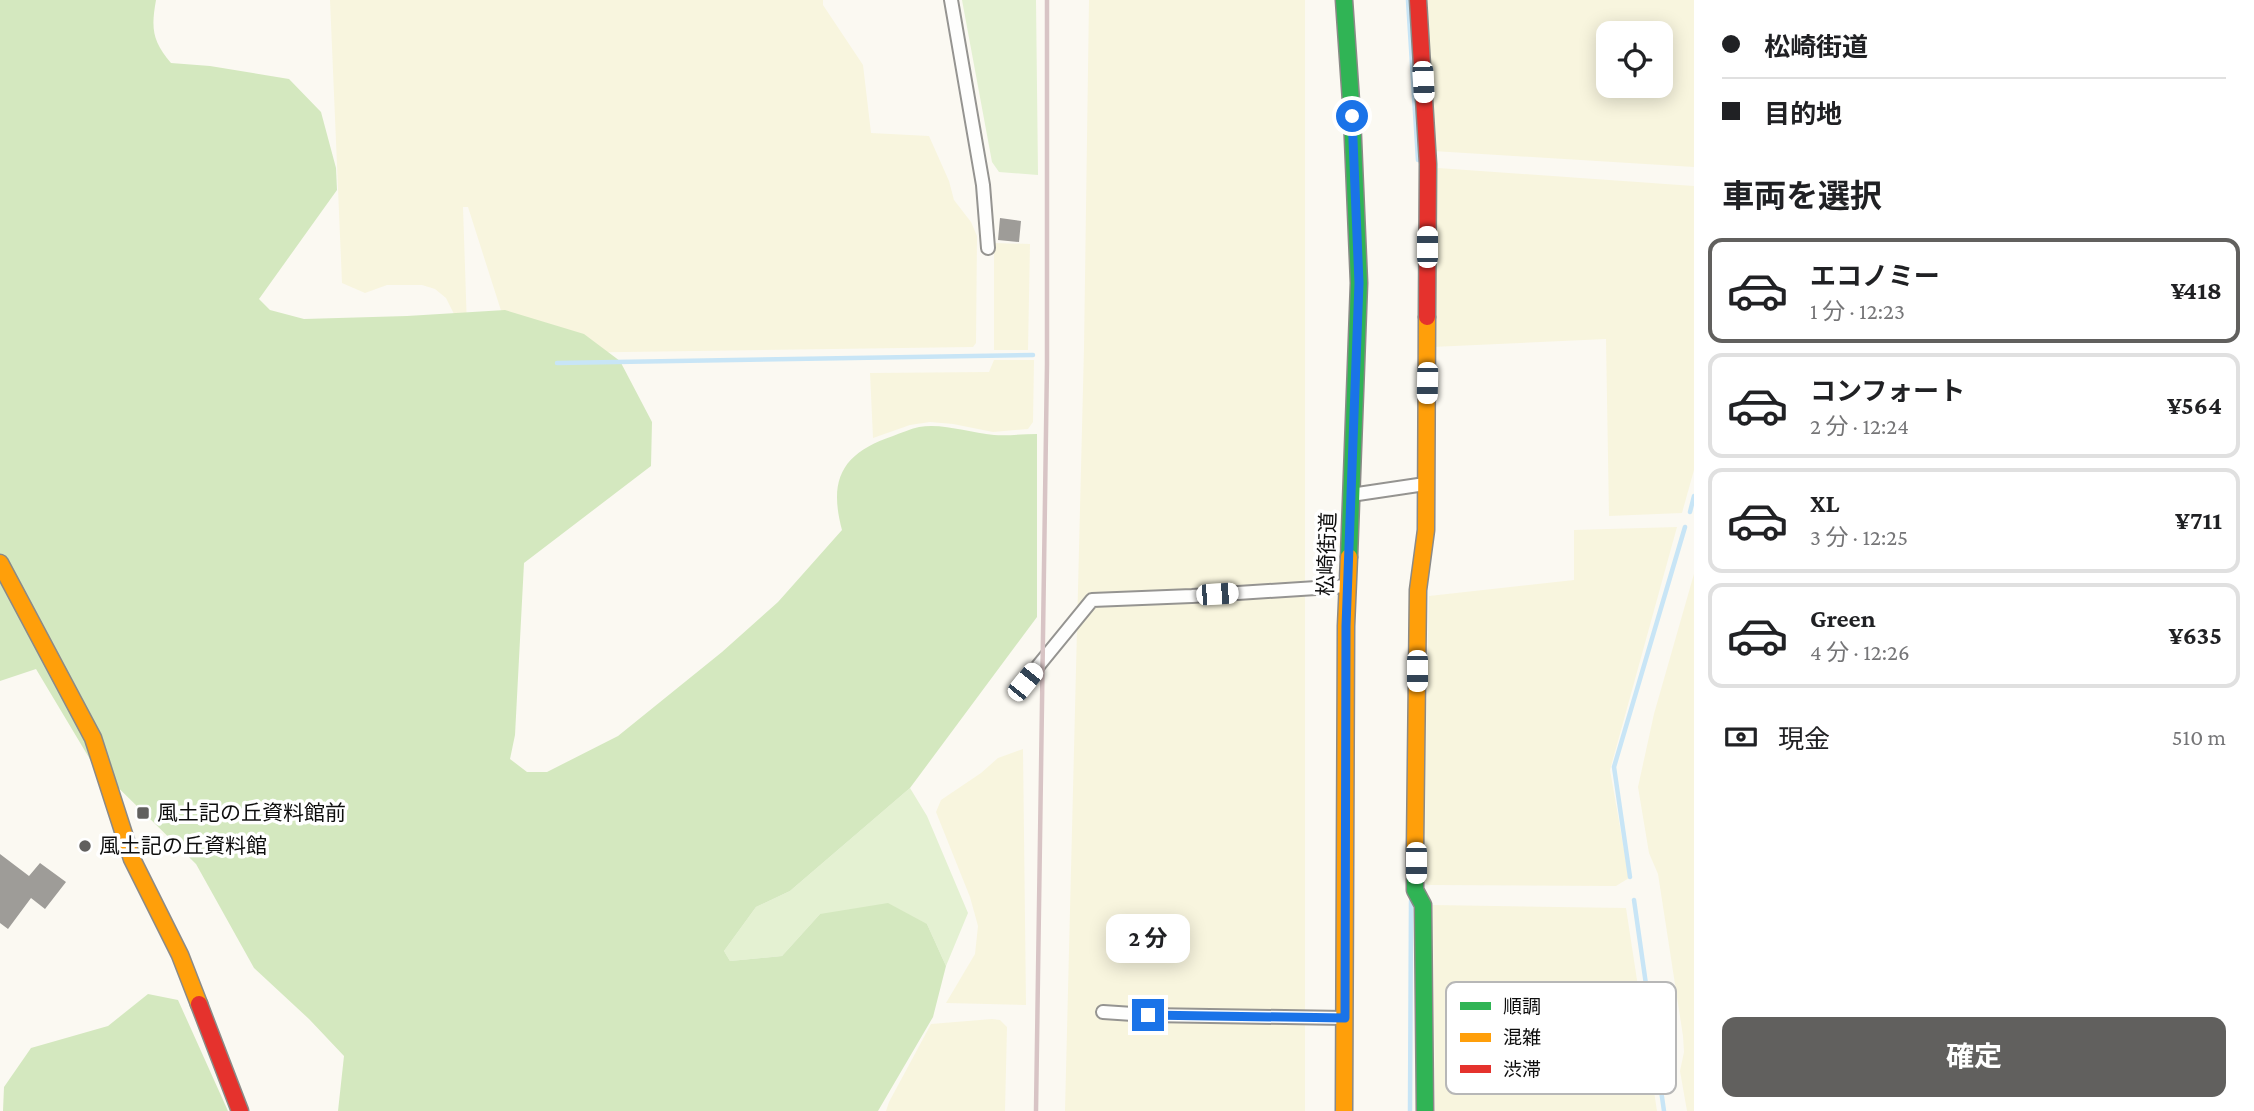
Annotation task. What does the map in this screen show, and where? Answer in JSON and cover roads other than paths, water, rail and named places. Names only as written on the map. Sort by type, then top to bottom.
[{"type":"street","points":[[951,0],[983,186],[988,247]]},
{"type":"street","name":"松崎街道","points":[[1344,0],[1359,283],[1347,586],[1344,1111]]},
{"type":"street","points":[[1418,0],[1428,164],[1426,530],[1418,590],[1415,890],[1423,905],[1425,1111]]},
{"type":"street","points":[[1351,495],[1425,484]]},
{"type":"street","points":[[0,563],[93,738],[132,859],[180,955],[240,1111]]},
{"type":"street","points":[[1025,682],[1092,600],[1347,586]]},
{"type":"street","points":[[1102,1012],[1345,1018]]},
{"type":"waterway","points":[[1408,0],[1418,160]]},
{"type":"waterway","points":[[557,363],[1033,355]]},
{"type":"waterway","points":[[1690,512],[1694,496]]},
{"type":"waterway","points":[[1630,877],[1614,767],[1685,527]]},
{"type":"waterway","points":[[1634,900],[1646,982]]},
{"type":"waterway","points":[[1410,1111],[1411,901]]},
{"type":"waterway","points":[[1662,1094],[1664,1111]]},
{"type":"railway","points":[[1036,1111],[1047,364],[1047,0]]},
{"type":"place","name":"風土記の丘資料館前","points":[[143,813]]},
{"type":"place","name":"風土記の丘資料館","points":[[85,846]]}]
